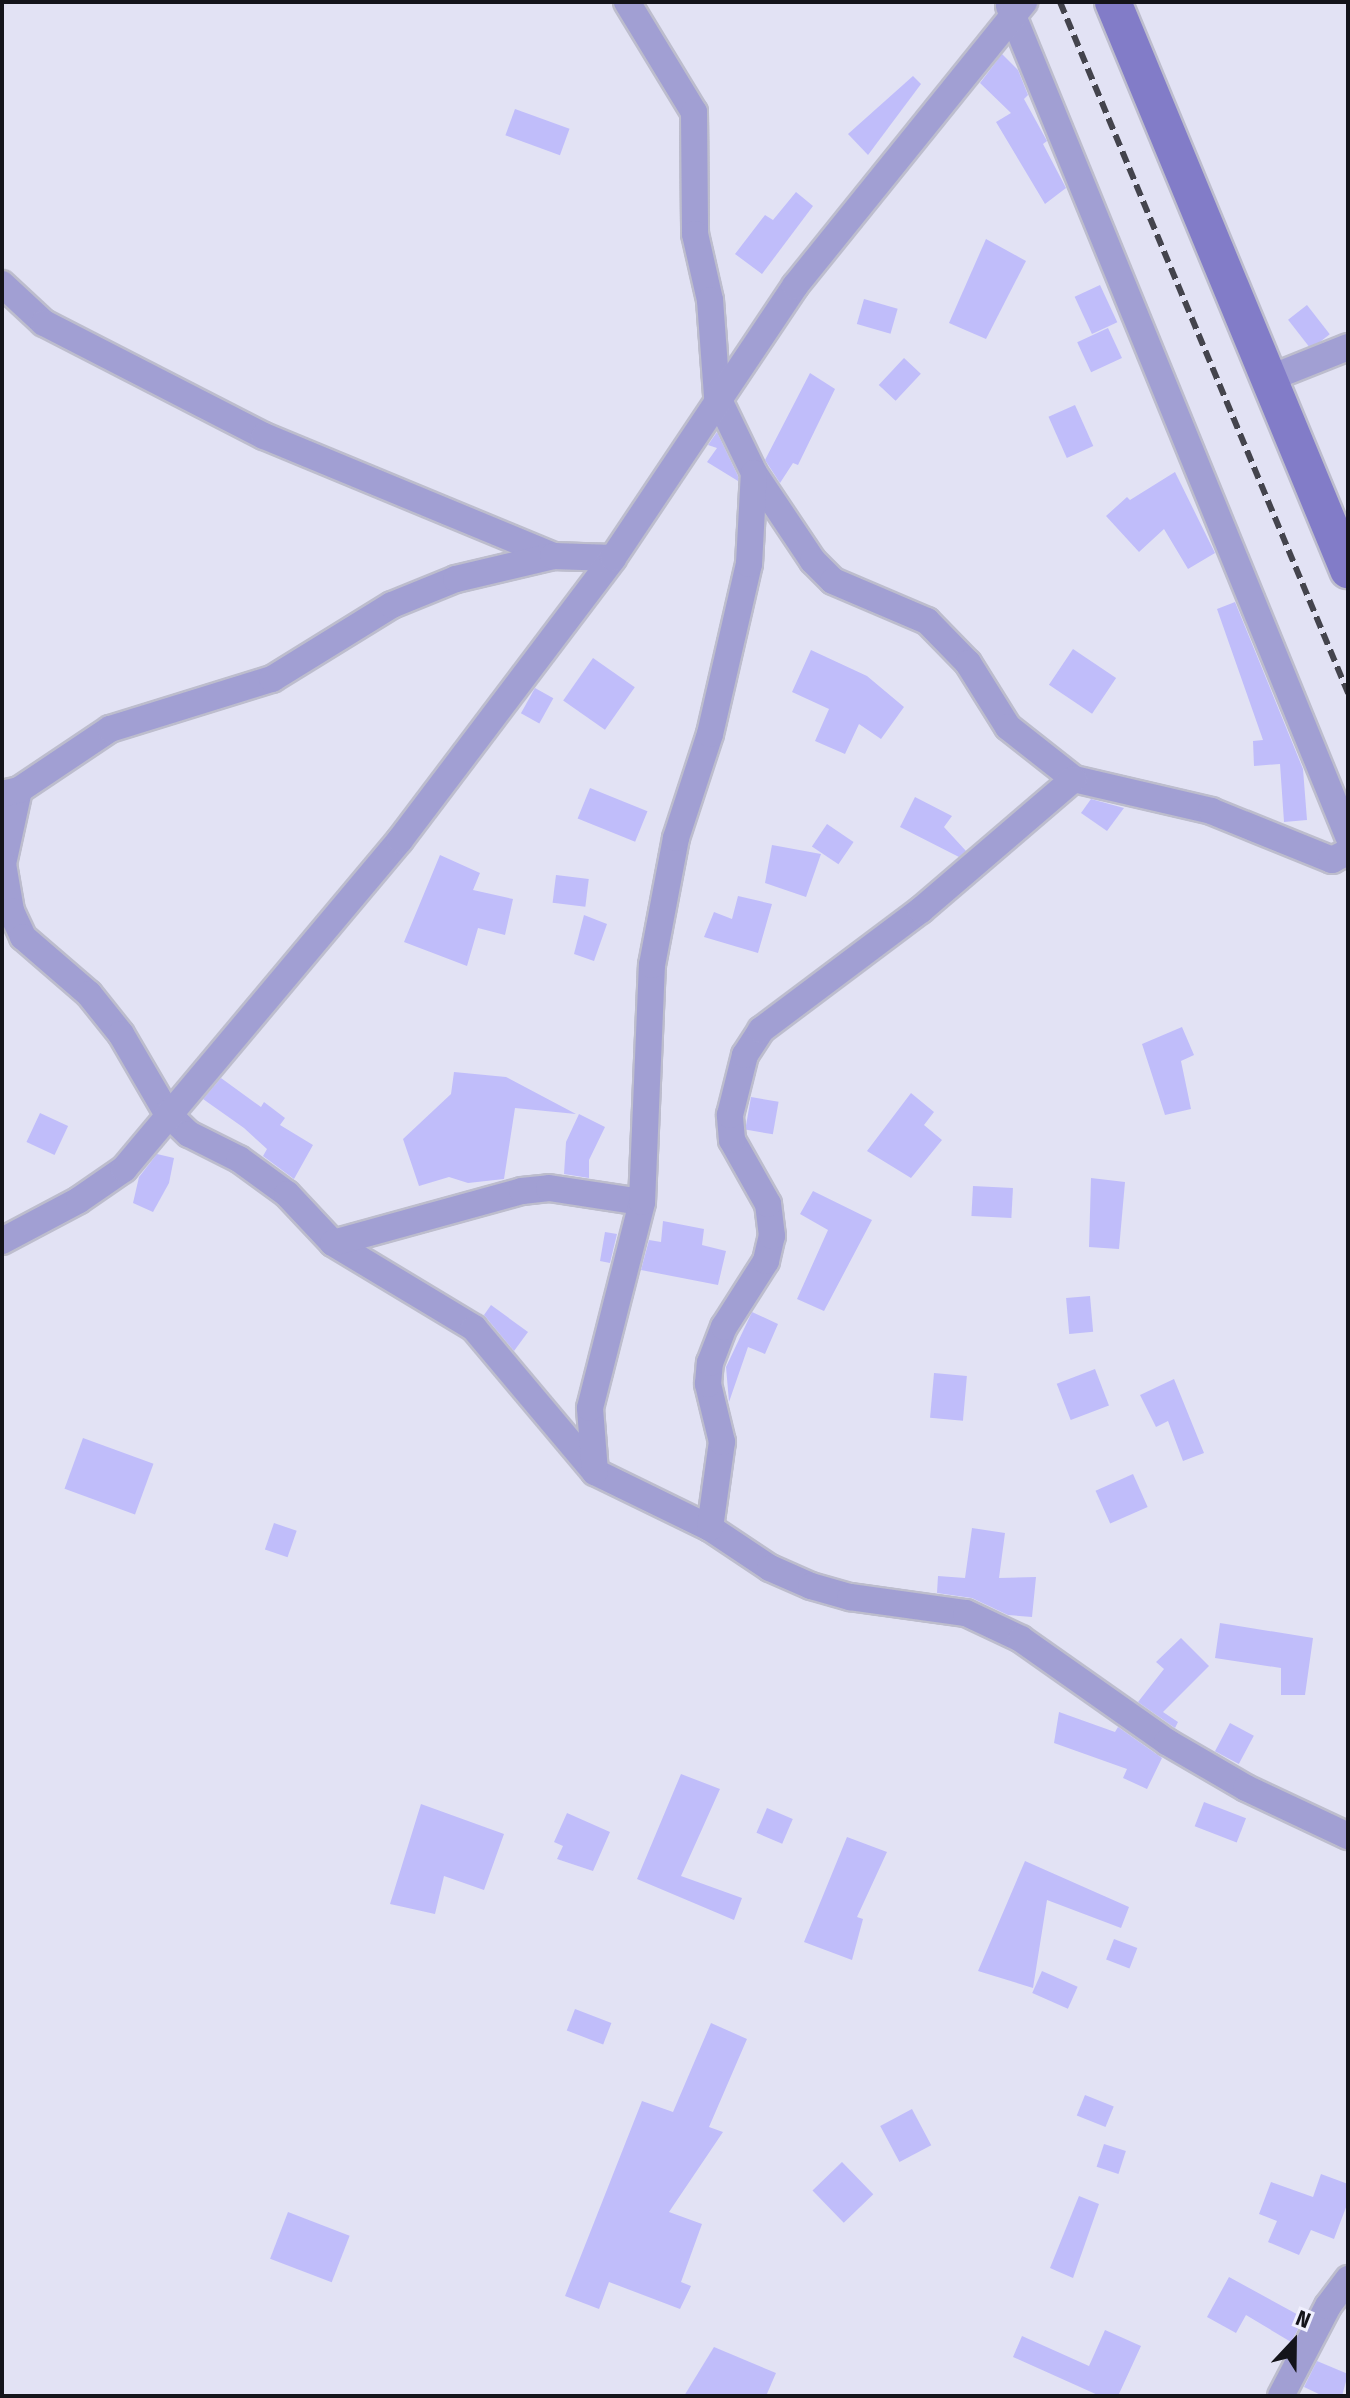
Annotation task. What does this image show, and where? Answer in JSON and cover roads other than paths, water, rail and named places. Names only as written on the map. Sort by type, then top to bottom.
[{"type":"street","points":[[627,2],[694,112],[695,234],[710,300],[717,396],[779,517],[833,581],[927,621],[968,663],[1008,727],[1074,779],[1211,811],[1332,860],[1348,852]]},
{"type":"street","points":[[1113,2],[1348,570]]},
{"type":"street","points":[[2,1241],[79,1200],[124,1169],[167,1113],[400,840],[613,558],[717,396],[795,286],[1015,7],[1348,836]]},
{"type":"street","points":[[2,284],[44,323],[250,429],[553,556]]},
{"type":"street","points":[[1268,379],[1348,347]]},
{"type":"street","points":[[595,1472],[590,1408],[642,1202],[652,965],[676,838],[710,734],[749,564],[754,473]]},
{"type":"street","points":[[613,558],[553,556],[456,579],[392,605],[272,679],[110,729],[10,792],[3,864],[11,911],[23,937],[89,994],[121,1034],[167,1113],[189,1134],[239,1159],[287,1194],[333,1243],[474,1328],[595,1472],[710,1528],[770,1568],[811,1586],[850,1597],[966,1613],[1021,1639],[1167,1742],[1246,1788],[1348,1836]]},
{"type":"street","points":[[710,1528],[722,1442],[708,1384],[710,1363],[724,1327],[766,1261],[772,1236],[768,1204],[732,1140],[730,1115],[745,1055],[761,1030],[921,910],[1074,779]]},
{"type":"street","points":[[333,1243],[522,1191],[549,1188],[642,1202]]},
{"type":"street","points":[[1281,2396],[1328,2306],[1348,2279]]},
{"type":"railway","points":[[1060,2],[1348,693]]}]
